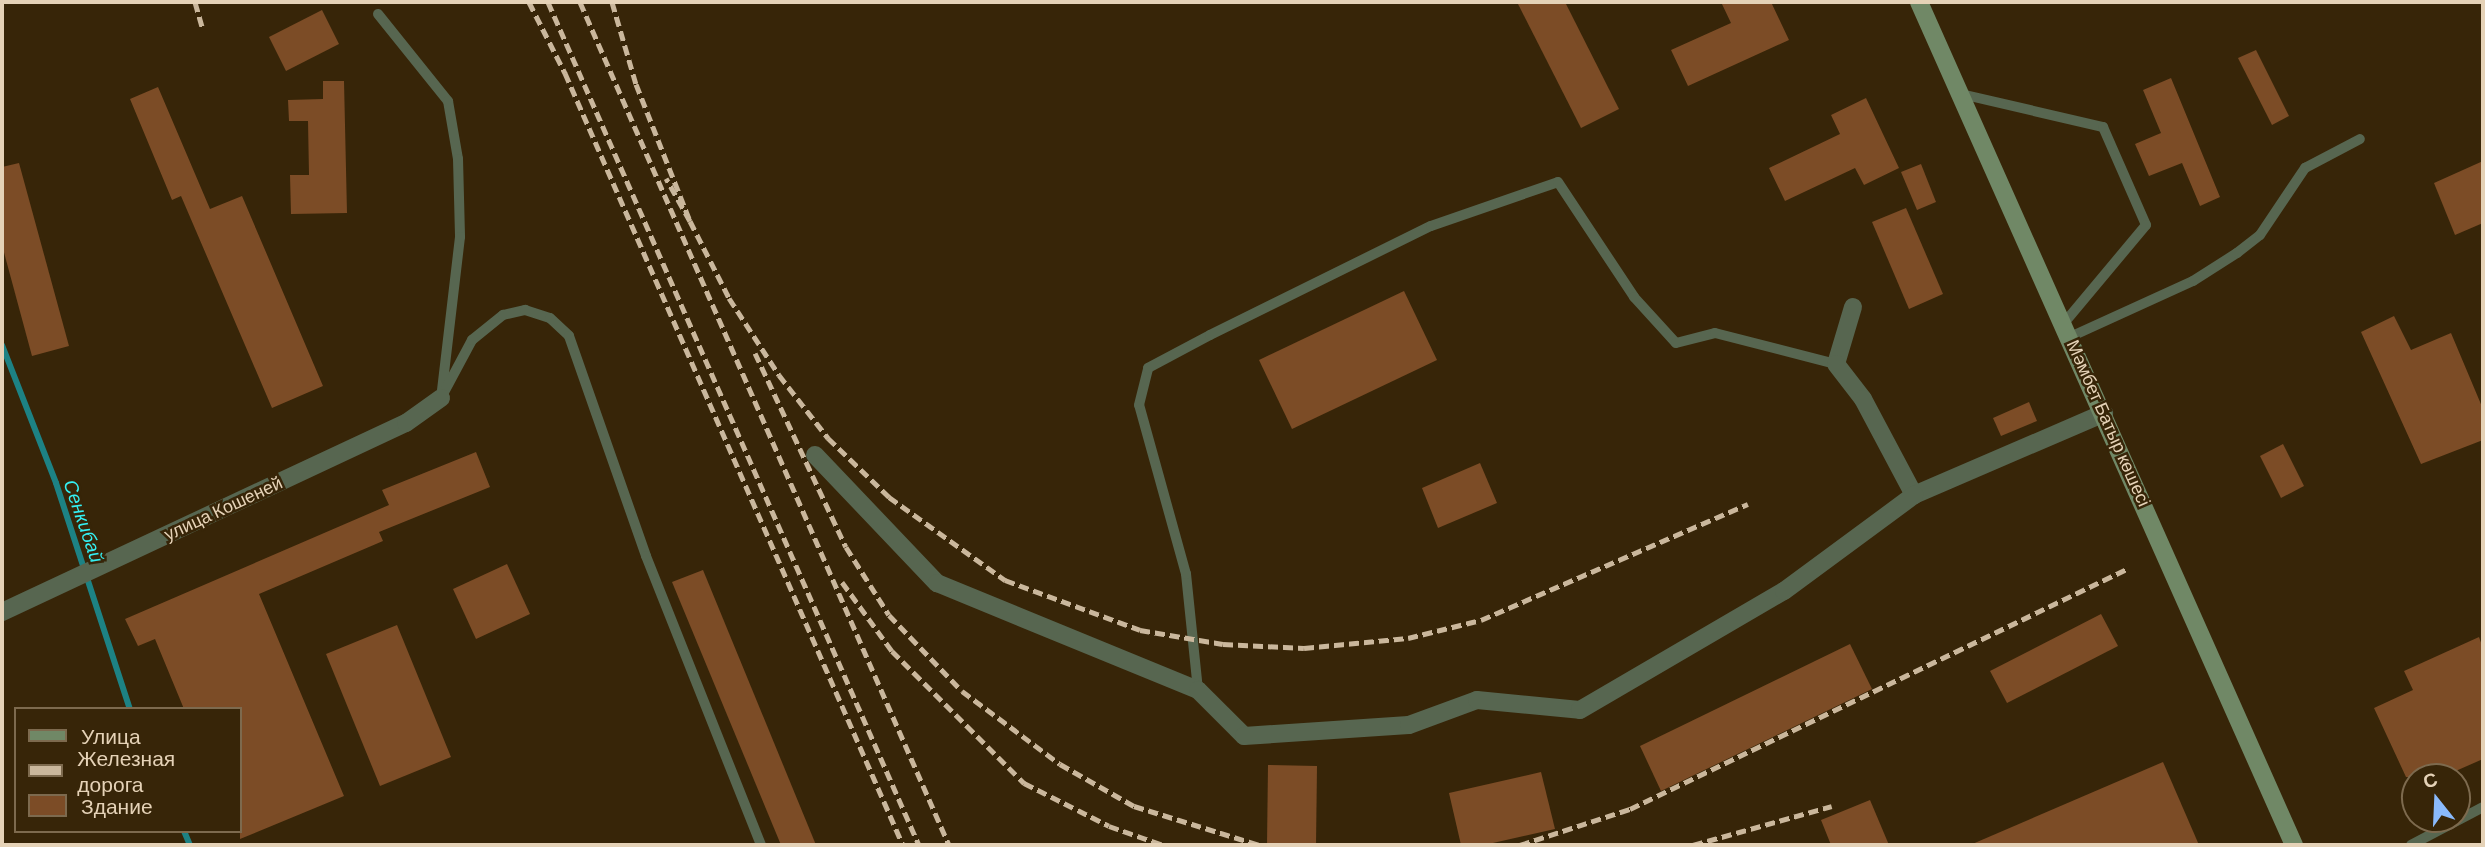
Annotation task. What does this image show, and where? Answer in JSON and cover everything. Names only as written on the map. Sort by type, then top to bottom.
[{"type":"main road","name":"Мәмбет Батыр көшесі","points":[[1919,2],[2294,845]]},
{"type":"street","points":[[1853,307],[1836,363],[1863,399],[1914,495]]},
{"type":"street","name":"улица Кошеней","points":[[2,611],[406,423],[440,398]]},
{"type":"street","points":[[815,455],[937,583],[1198,690],[1244,736],[1409,725],[1477,699],[1580,710],[1784,591],[1914,495],[2104,413]]},
{"type":"lane","points":[[378,14],[439,85],[448,101],[454,136],[460,237],[440,398]]},
{"type":"lane","points":[[1961,94],[2103,127],[2146,225],[2067,330]]},
{"type":"lane","points":[[2067,330],[2193,281],[2237,253],[2260,235],[2305,168],[2360,139]]},
{"type":"lane","points":[[1198,690],[1186,574],[1139,405],[1148,368],[1210,335],[1431,226],[1558,182],[1634,297],[1676,343],[1716,333],[1836,363]]},
{"type":"lane","points":[[440,398],[472,340],[503,315],[525,310],[550,317],[569,337],[646,556],[761,845]]},
{"type":"lane","points":[[2411,845],[2483,807]]},
{"type":"building","points":[[1517,2],[1565,2],[1619,109],[1581,128]]},
{"type":"building","points":[[1721,2],[1771,2],[1789,40],[1688,86],[1671,50],[1731,23]]},
{"type":"building","points":[[322,10],[339,44],[286,71],[269,37]]},
{"type":"building","points":[[2256,50],[2289,116],[2272,125],[2238,58]]},
{"type":"building","points":[[2171,78],[2220,197],[2200,206],[2182,163],[2149,176],[2135,144],[2161,133],[2143,90]]},
{"type":"building","points":[[323,81],[344,81],[347,213],[291,214],[290,175],[309,175],[308,121],[289,121],[288,100],[323,99]]},
{"type":"building","points":[[158,87],[210,209],[242,196],[323,386],[272,408],[181,196],[172,200],[130,99]]},
{"type":"building","points":[[1866,98],[1899,168],[1864,185],[1855,168],[1785,201],[1769,168],[1840,134],[1831,115]]},
{"type":"building","points":[[2483,161],[2483,223],[2455,235],[2434,183]]},
{"type":"building","points":[[19,163],[69,346],[32,356],[2,245],[2,167]]},
{"type":"building","points":[[1921,164],[1936,202],[1917,210],[1901,172]]},
{"type":"building","points":[[1906,208],[1943,294],[1909,309],[1872,222]]},
{"type":"building","points":[[1404,291],[1437,360],[1292,429],[1259,360]]},
{"type":"building","points":[[2394,316],[2411,350],[2451,333],[2483,409],[2483,440],[2421,464],[2361,332]]},
{"type":"building","points":[[2029,402],[2037,421],[2001,436],[1993,418]]},
{"type":"building","points":[[2283,444],[2304,486],[2281,498],[2260,456]]},
{"type":"building","points":[[476,452],[490,487],[379,532],[383,541],[259,594],[344,796],[240,839],[242,707],[183,707],[155,639],[138,646],[125,619],[389,505],[382,490]]},
{"type":"building","points":[[1480,463],[1497,503],[1438,528],[1422,488]]},
{"type":"building","points":[[507,564],[530,614],[476,639],[453,589]]},
{"type":"building","points":[[703,570],[816,845],[781,845],[672,582]]},
{"type":"building","points":[[2101,614],[2118,646],[2007,703],[1990,671]]},
{"type":"building","points":[[397,625],[451,757],[380,786],[326,654]]},
{"type":"building","points":[[2479,637],[2483,648],[2483,759],[2471,764],[2401,763],[2401,766],[2374,708],[2413,690],[2404,671]]},
{"type":"building","points":[[1850,644],[1872,689],[1661,791],[1640,746]]},
{"type":"building","points":[[2163,762],[2199,845],[1970,845]]},
{"type":"building","points":[[1268,765],[1317,766],[1316,845],[1267,845]]},
{"type":"building","points":[[1541,772],[1555,829],[1484,845],[1461,845],[1449,793]]},
{"type":"building","points":[[1870,800],[1889,845],[1831,845],[1821,820]]},
{"type":"waterway","name":"Сенкибай","points":[[2,345],[56,483],[129,707]]},
{"type":"waterway","name":"Сенкибай","points":[[185,833],[190,845]]},
{"type":"railway","points":[[195,2],[202,27]]},
{"type":"railway","points":[[529,2],[565,73],[903,845]]},
{"type":"railway","points":[[548,2],[919,845]]},
{"type":"railway","points":[[580,2],[949,845]]},
{"type":"railway","points":[[612,2],[636,84],[690,221],[666,178]]},
{"type":"railway","points":[[690,221],[729,298],[779,375],[828,438],[889,497],[1005,580],[1140,630],[1223,644],[1304,648],[1408,638],[1481,620],[1748,504]]},
{"type":"railway","points":[[755,353],[846,547],[889,615],[962,691],[1060,764],[1134,806],[1259,845]]},
{"type":"railway","points":[[1520,845],[1630,809],[2129,568]]},
{"type":"railway","points":[[842,582],[892,651],[1024,783],[1109,826],[1163,845]]},
{"type":"railway","points":[[1693,845],[1832,806]]}]
